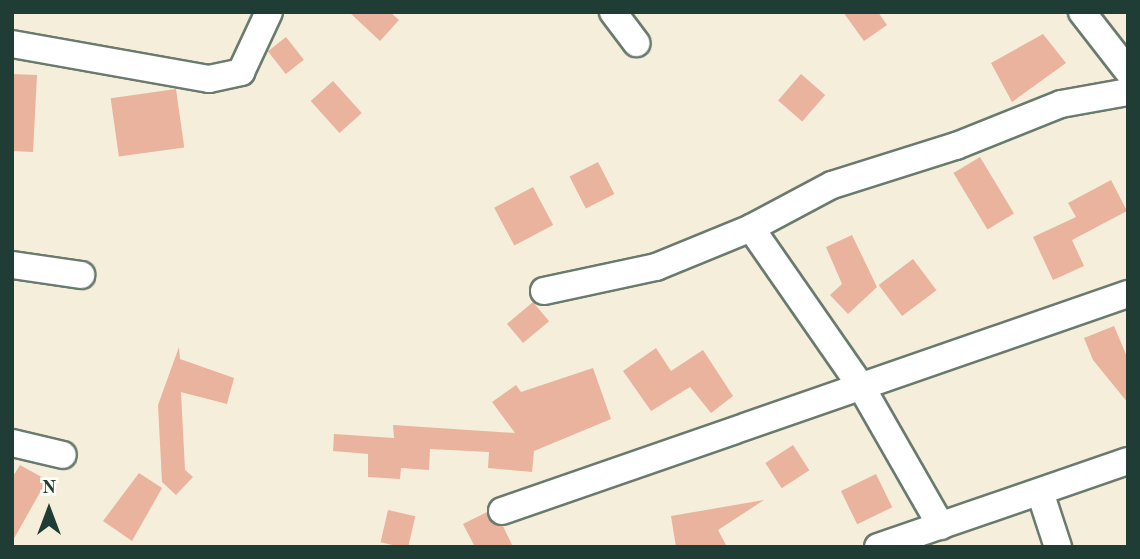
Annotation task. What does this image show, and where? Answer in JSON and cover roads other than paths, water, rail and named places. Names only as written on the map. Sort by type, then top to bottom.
[{"type":"street","points":[[12,44],[209,79],[241,72],[269,12]]},
{"type":"street","points":[[613,12],[636,43]]},
{"type":"street","points":[[1083,12],[1128,71]]},
{"type":"street","points":[[544,291],[656,267],[751,228],[832,185],[957,146],[1061,104],[1128,92]]},
{"type":"street","points":[[751,228],[862,388],[941,526]]},
{"type":"street","points":[[12,264],[81,275]]},
{"type":"street","points":[[502,511],[1128,294]]},
{"type":"street","points":[[12,443],[63,455]]},
{"type":"street","points":[[878,547],[1041,495],[1128,461]]},
{"type":"street","points":[[1041,495],[1058,547]]}]
